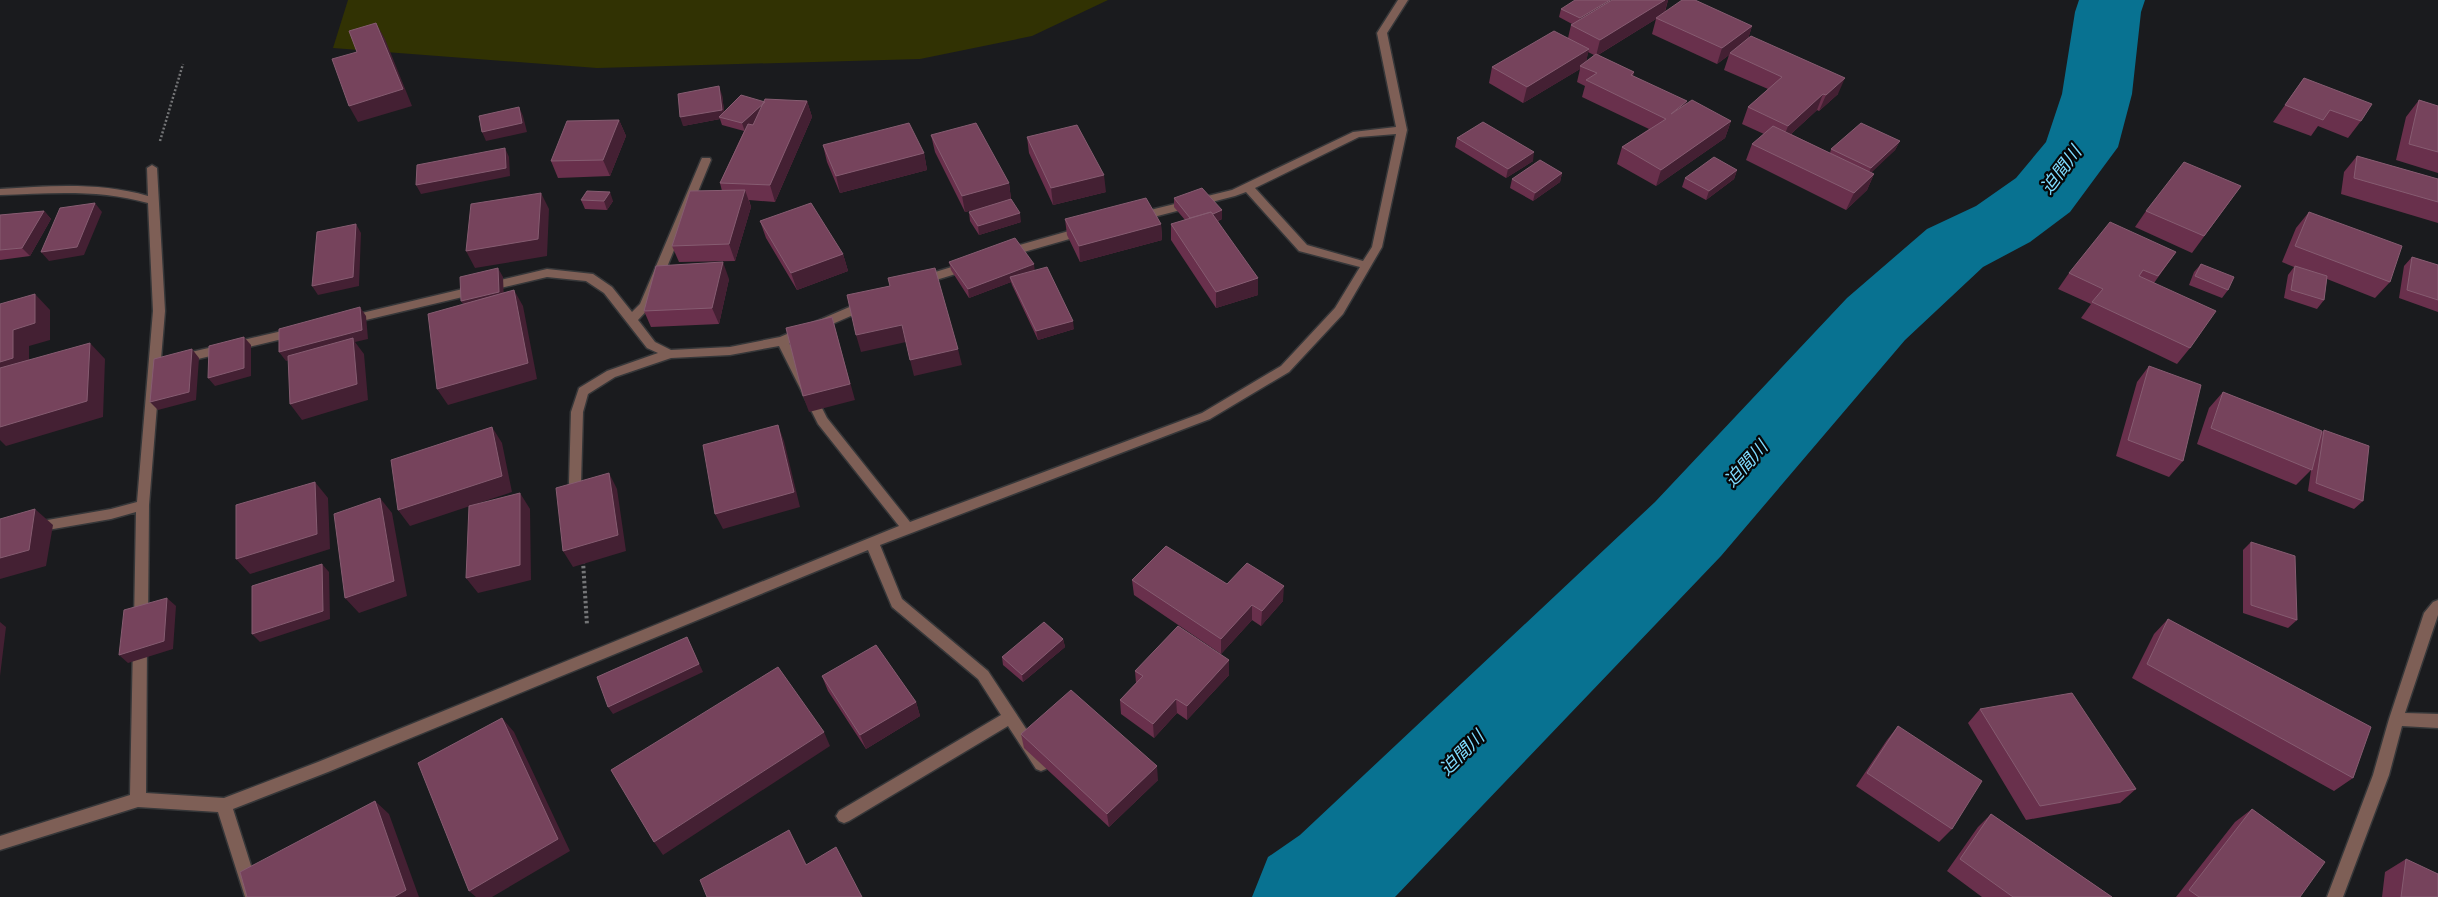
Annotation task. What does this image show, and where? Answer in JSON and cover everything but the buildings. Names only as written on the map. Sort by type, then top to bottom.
[{"type":"street","points":[[0,844],[138,800],[224,805],[323,768],[908,528],[1206,416],[1285,369],[1339,311],[1377,247],[1402,130],[1382,33],[1403,0]]},
{"type":"street","points":[[1124,220],[1235,193],[1357,134],[1402,130]]},
{"type":"street","points":[[631,320],[645,306],[706,160]]},
{"type":"street","points":[[138,800],[143,505],[158,311],[152,168]]},
{"type":"street","points":[[1248,187],[1303,248],[1366,265]]},
{"type":"street","points":[[0,192],[60,189],[122,192],[154,201]]},
{"type":"street","points":[[994,257],[1096,227]]},
{"type":"street","points":[[910,285],[975,263]]},
{"type":"street","points":[[336,323],[547,274],[589,277],[608,290],[651,344],[670,354]]},
{"type":"street","points":[[576,483],[577,412],[583,391],[611,374],[670,354],[730,351],[782,341],[873,301]]},
{"type":"street","points":[[153,366],[307,330]]},
{"type":"street","points":[[782,341],[822,420],[908,528]]},
{"type":"street","points":[[18,530],[111,514],[143,505]]},
{"type":"street","points":[[872,543],[898,603],[983,675],[1041,764]]},
{"type":"street","points":[[2335,897],[2381,775],[2396,719],[2431,613],[2438,606]]},
{"type":"street","points":[[844,816],[1011,717]]},
{"type":"street","points":[[2396,719],[2438,721]]},
{"type":"street","points":[[224,805],[253,897]]},
{"type":"path","points":[[152,168],[183,64]]},
{"type":"path","points":[[582,558],[587,614],[586,659]]},
{"type":"shaded area","points":[[348,0],[1108,0],[1032,36],[920,59],[597,68],[333,48]]},
{"type":"waterway","name":"迫間川","points":[[1309,897],[1340,874],[1688,529],[1876,319],[1955,248],[2003,224],[2043,195],[2081,147],[2097,94],[2108,12],[2112,0]]}]
